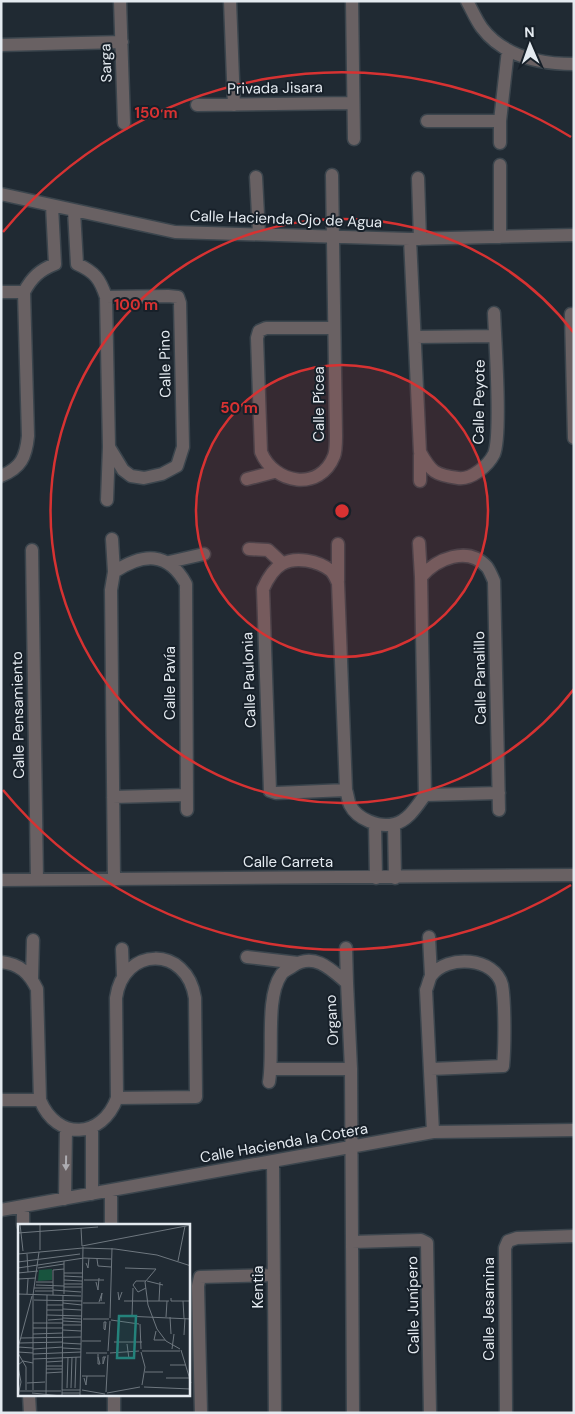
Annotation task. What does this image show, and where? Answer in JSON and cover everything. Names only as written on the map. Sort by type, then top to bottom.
[{"type":"street","name":"Sarga","points":[[120,1],[124,123]]},
{"type":"street","points":[[230,1],[234,105]]},
{"type":"street","points":[[352,1],[354,138]]},
{"type":"street","points":[[467,1],[483,30],[508,50],[538,62],[574,64]]},
{"type":"street","points":[[1,45],[122,42]]},
{"type":"street","points":[[500,144],[500,122],[508,50]]},
{"type":"street","name":"Privada Jisara","points":[[198,105],[353,103]]},
{"type":"street","points":[[427,121],[500,122]]},
{"type":"street","points":[[500,164],[500,237]]},
{"type":"street","name":"Calle Pícea","points":[[274,472],[284,478],[307,480],[323,472],[334,456],[336,436],[332,175]]},
{"type":"street","points":[[256,177],[259,234]]},
{"type":"street","points":[[418,178],[415,239],[415,336],[420,481]]},
{"type":"street","name":"Calle Hacienda Ojo de Agua","points":[[1,194],[175,232],[415,239],[574,235]]},
{"type":"street","points":[[1,476],[15,471],[26,455],[24,292],[31,279],[42,270],[55,264],[52,206]]},
{"type":"street","points":[[74,210],[77,264],[89,269],[99,278],[106,297],[109,447],[107,500]]},
{"type":"street","points":[[1,292],[24,292]]},
{"type":"street","name":"Calle Pino","points":[[106,297],[178,297],[180,303],[183,447],[177,466],[162,474],[144,478],[132,476],[123,470],[109,447]]},
{"type":"street","name":"Calle Peyote","points":[[420,452],[427,465],[438,475],[462,478],[481,470],[494,454],[497,431],[494,313]]},
{"type":"street","points":[[571,314],[574,438]]},
{"type":"street","points":[[247,479],[274,472],[265,461],[260,443],[257,338],[260,331],[266,328],[334,328]]},
{"type":"street","points":[[415,336],[495,336]]},
{"type":"street","points":[[112,539],[114,572],[111,590],[114,878]]},
{"type":"street","points":[[338,544],[346,790],[351,807],[362,818],[385,824],[410,815],[425,795],[419,543]]},
{"type":"street","points":[[249,549],[268,550],[282,563],[303,560],[321,564],[332,571],[338,583]]},
{"type":"street","name":"Calle Pensamiento","points":[[32,550],[37,880]]},
{"type":"street","points":[[114,572],[128,563],[149,558],[169,562],[204,554]]},
{"type":"street","name":"Calle Panalillo","points":[[421,577],[430,566],[438,561],[459,556],[471,557],[479,561],[488,568],[494,582],[499,810]]},
{"type":"street","name":"Calle Pavía","points":[[169,562],[179,572],[186,584],[187,810]]},
{"type":"street","name":"Calle Paulonia","points":[[282,563],[268,579],[263,589],[270,791],[276,793],[346,790]]},
{"type":"street","points":[[425,795],[498,793]]},
{"type":"street","points":[[113,798],[187,795]]},
{"type":"street","points":[[385,824],[395,878]]},
{"type":"street","points":[[376,878],[385,824]]},
{"type":"street","name":"Calle Carreta","points":[[1,880],[574,875]]},
{"type":"street","points":[[430,937],[431,976],[426,990],[433,1132]]},
{"type":"street","points":[[32,978],[33,940]]},
{"type":"street","points":[[346,948],[346,983]]},
{"type":"street","points":[[122,949],[123,975]]},
{"type":"street","points":[[247,957],[298,963]]},
{"type":"street","points":[[1,962],[12,963],[23,969],[32,978],[37,989],[39,1001],[40,1100],[45,1112],[54,1122],[66,1128],[79,1130],[92,1127],[104,1120],[112,1110],[116,1098],[116,998],[117,986],[123,975],[142,960],[155,958],[167,960],[178,966],[187,975],[193,986],[194,998],[196,1097],[116,1098]]},
{"type":"street","name":"Organo","points":[[298,963],[311,960],[328,966],[346,983],[351,1069],[350,1147]]},
{"type":"street","points":[[431,976],[446,965],[460,961],[484,966],[495,972],[502,984],[503,1066],[431,1069]]},
{"type":"street","points":[[269,1082],[273,992],[281,974],[298,963]]},
{"type":"street","points":[[271,1069],[351,1069]]},
{"type":"street","points":[[1,1100],[40,1100]]},
{"type":"street","points":[[92,1127],[92,1194]]},
{"type":"street","points":[[65,1199],[66,1128]]},
{"type":"street","name":"Calle Hacienda la Cotera","points":[[1,1210],[433,1132],[574,1130]]},
{"type":"street","points":[[350,1147],[353,1413]]},
{"type":"street","name":"Kentia","points":[[273,1161],[275,1413]]},
{"type":"street","points":[[111,1191],[111,1224]]},
{"type":"street","points":[[23,1207],[23,1224]]},
{"type":"street","name":"Calle Jesamina","points":[[506,1413],[505,1248],[508,1241],[517,1238],[574,1236]]},
{"type":"street","name":"Calle Junípero","points":[[352,1242],[421,1240],[427,1243],[430,1413]]},
{"type":"street","points":[[201,1413],[198,1286],[200,1277],[274,1275]]},
{"type":"street","points":[[29,1396],[30,1413]]},
{"type":"street","points":[[114,1396],[114,1413]]}]
